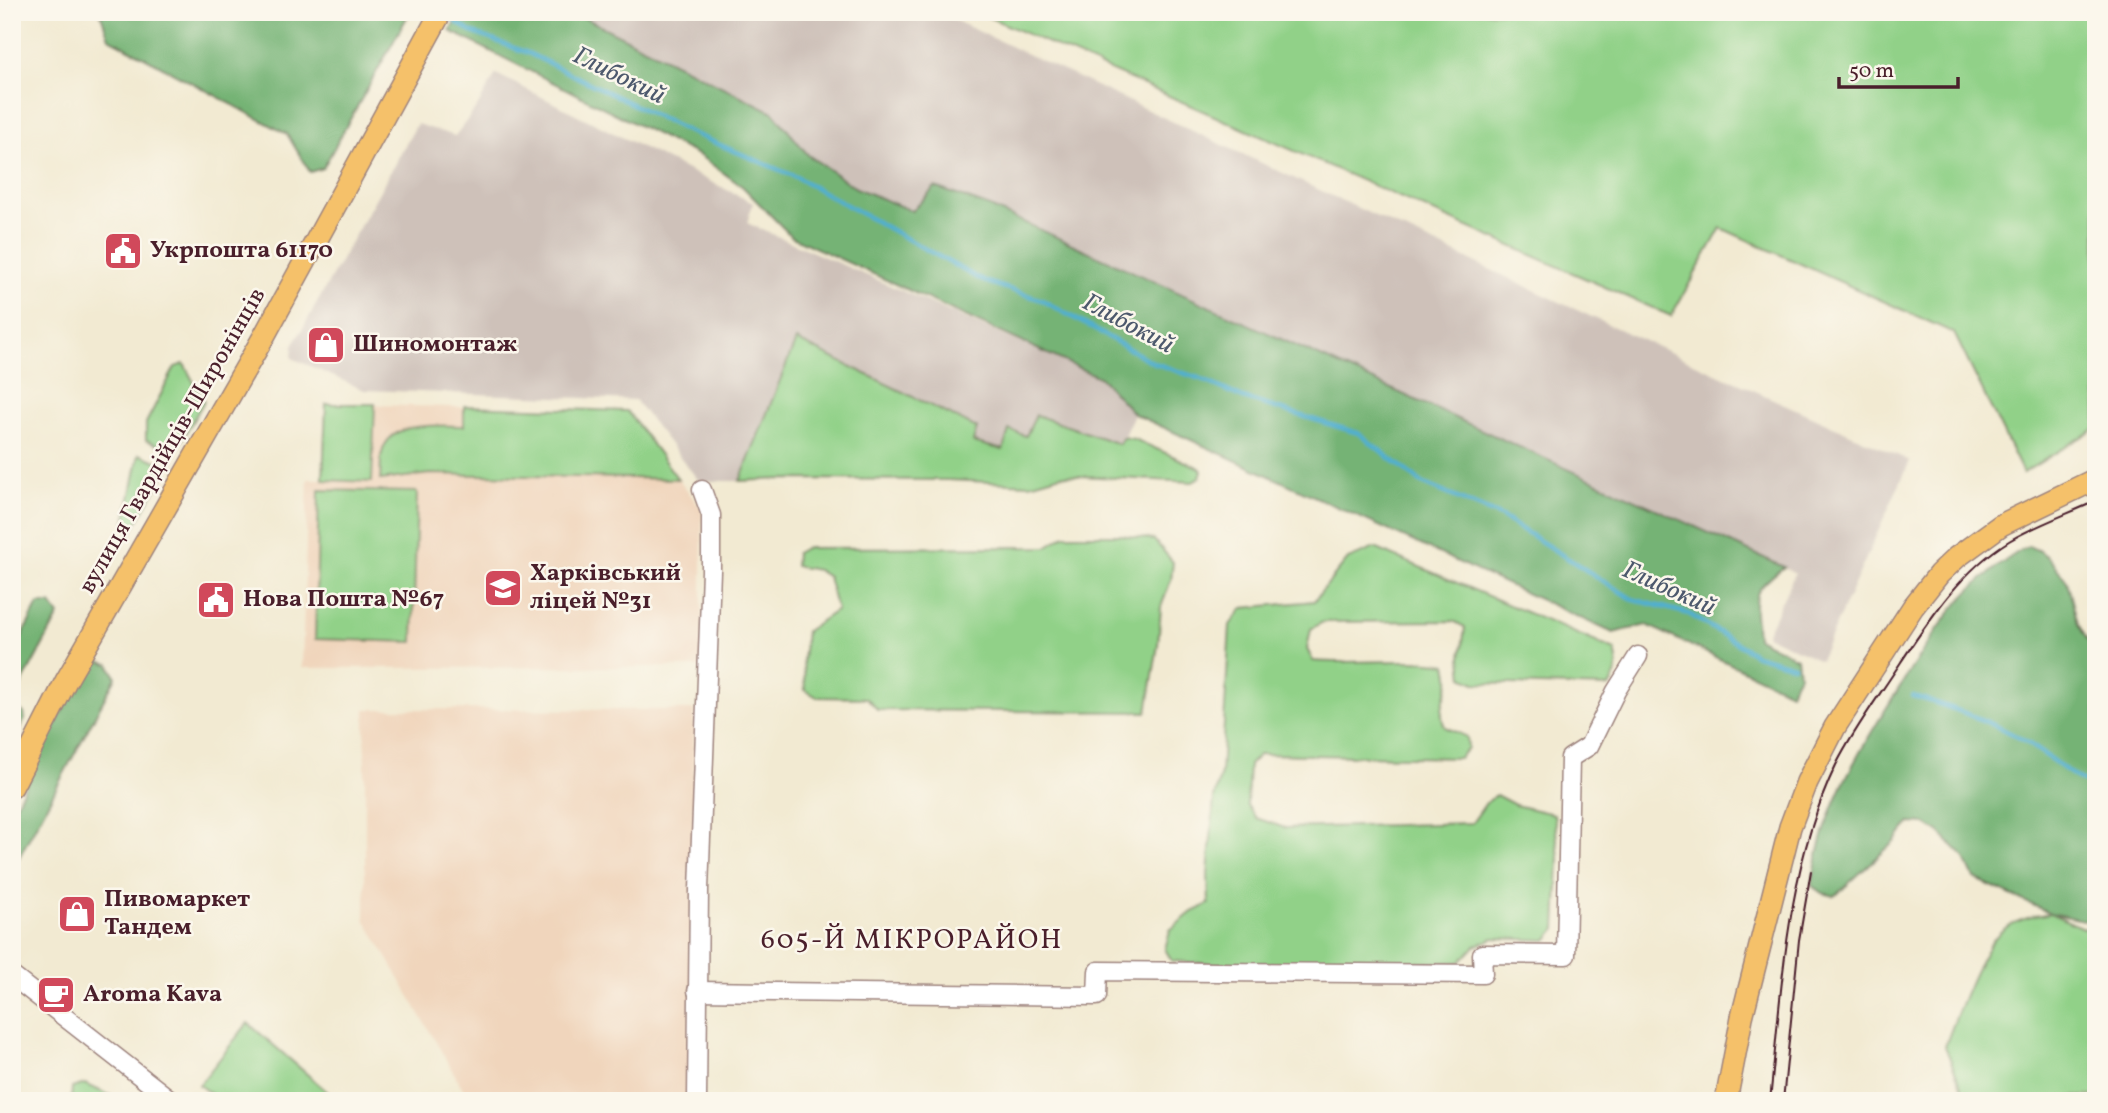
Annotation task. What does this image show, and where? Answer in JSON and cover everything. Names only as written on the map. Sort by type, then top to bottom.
[{"type":"main road","name":"вулиця Гвардійців-Широнінців","points":[[12,787],[66,681],[240,380],[441,12]]},
{"type":"main road","points":[[1726,1101],[1745,1004],[1790,827],[1807,782],[1835,727],[1926,590],[1957,556],[2001,525],[2096,479]]},
{"type":"street","points":[[697,1101],[704,717],[711,571],[711,515],[702,490]]},
{"type":"street","points":[[697,991],[1097,996],[1098,971],[1483,974],[1482,954],[1566,955],[1570,758],[1589,746],[1616,691],[1638,656]]},
{"type":"street","points":[[12,976],[172,1101]]},
{"type":"shaded area","points":[[573,12],[937,12],[1592,317],[1910,461],[1820,660],[1766,635],[1795,573],[1784,567],[990,207],[935,188],[912,211],[856,188],[808,155],[773,112]]},
{"type":"shaded area","points":[[496,74],[753,203],[747,223],[1101,378],[1134,414],[1120,444],[1036,415],[1026,436],[1003,450],[972,442],[977,429],[796,341],[740,481],[699,481],[635,400],[364,390],[292,358],[293,346],[417,124],[455,136],[477,107]]},
{"type":"shaded area","name":"Харківський ліцей №31","points":[[326,404],[627,411],[702,510],[702,667],[302,668],[308,479],[323,479]]},
{"type":"shaded area","points":[[2096,557],[2096,635],[2086,594]]},
{"type":"shaded area","points":[[365,709],[694,710],[693,1101],[470,1101],[365,919]]},
{"type":"green space","points":[[100,12],[410,12],[323,168],[310,172],[287,134],[109,38]]},
{"type":"green space","points":[[461,12],[573,12],[773,112],[808,155],[856,188],[912,211],[935,187],[990,207],[1784,567],[1765,583],[1756,596],[1757,638],[1797,658],[1799,675],[1790,692],[1647,625],[1613,633],[1134,414],[1101,378],[792,237],[743,187],[700,156],[450,31]]},
{"type":"green space","points":[[977,12],[2096,12],[2096,428],[2023,473],[1954,333],[1721,228],[1671,316]]},
{"type":"green space","points":[[796,340],[977,428],[973,442],[1003,450],[1009,430],[1026,436],[1036,415],[1119,444],[1123,437],[1134,439],[1202,471],[1200,477],[1193,482],[1061,475],[1030,484],[948,480],[740,481]]},
{"type":"green space","points":[[184,364],[204,401],[178,447],[168,449],[146,440],[146,423],[175,367]]},
{"type":"green space","points":[[326,404],[375,404],[372,482],[323,480]]},
{"type":"green space","points":[[464,406],[627,411],[678,479],[430,474],[380,480],[382,453],[395,434],[416,427],[464,426]]},
{"type":"green space","points":[[139,454],[169,466],[132,531],[125,523]]},
{"type":"green space","points":[[319,490],[417,492],[413,642],[315,639]]},
{"type":"green space","points":[[1065,535],[1121,535],[1154,540],[1173,562],[1171,580],[1161,607],[1147,712],[878,710],[867,698],[817,697],[805,690],[803,661],[806,631],[837,610],[828,577],[817,570],[795,566],[796,553],[805,548],[1046,547]]},
{"type":"green space","points":[[2028,546],[2049,558],[2067,581],[2078,624],[2096,655],[2096,920],[2088,921],[2050,913],[1974,878],[1964,857],[1940,833],[1926,824],[1910,823],[1895,841],[1835,896],[1822,893],[1812,886],[1824,833],[1842,786],[1866,742],[1922,651],[1951,612],[1984,577]]},
{"type":"green space","points":[[1375,548],[1615,650],[1617,669],[1612,682],[1609,687],[1475,683],[1463,677],[1461,657],[1465,627],[1453,621],[1323,622],[1311,629],[1307,649],[1313,661],[1414,661],[1447,664],[1449,680],[1442,710],[1443,721],[1445,727],[1467,737],[1468,748],[1459,758],[1260,754],[1249,765],[1247,805],[1256,818],[1285,828],[1472,823],[1486,803],[1496,795],[1515,805],[1554,814],[1559,858],[1556,929],[1547,940],[1494,938],[1475,946],[1460,962],[1214,964],[1172,961],[1165,949],[1170,930],[1192,912],[1209,904],[1208,875],[1214,798],[1221,773],[1230,625],[1243,608],[1314,601],[1348,559]]},
{"type":"green space","points":[[38,604],[51,604],[59,615],[12,702],[12,656]]},
{"type":"green space","points":[[96,660],[109,664],[116,677],[12,870],[12,812],[86,664]]},
{"type":"green space","points":[[12,704],[24,713],[25,719],[12,743]]},
{"type":"green space","points":[[2050,913],[2096,934],[2096,1096],[1967,1101],[1945,1046],[1970,983],[1995,937],[2004,929],[2020,920]]},
{"type":"green space","points":[[248,1023],[338,1101],[220,1101],[199,1085]]},
{"type":"green space","points":[[85,1084],[122,1101],[71,1101],[72,1088]]},
{"type":"waterway","name":"Глибокий","points":[[447,16],[471,32],[528,53],[687,131],[796,177],[981,280],[1042,300],[1154,363],[1201,379],[1243,398],[1358,433],[1422,483],[1502,517],[1632,599],[1689,614],[1756,655],[1794,666]]},
{"type":"waterway","name":"Глибокий","points":[[1913,696],[1965,713],[2002,729],[2025,741],[2096,789]]},
{"type":"tram line","points":[[1770,1101],[1783,972],[1796,887],[1819,805],[1843,752],[1924,628],[1962,580],[1992,553],[2019,535],[2096,501]]},
{"type":"tram line","points":[[1783,1101],[1799,940],[1811,871]]},
{"type":"place","name":"Укрпошта 61170","points":[[123,251]]},
{"type":"place","name":"Шиномонтаж","points":[[326,345]]},
{"type":"place","name":"Харківський ліцей №31","points":[[503,588]]},
{"type":"place","name":"Нова Пошта №67","points":[[216,600]]},
{"type":"place","name":"Пивомаркет Тандем","points":[[77,914]]},
{"type":"place","name":"Aroma Kava","points":[[56,995]]},
{"type":"district","name":"605-Й МІКРОРАЙОН","points":[[912,940]]}]
